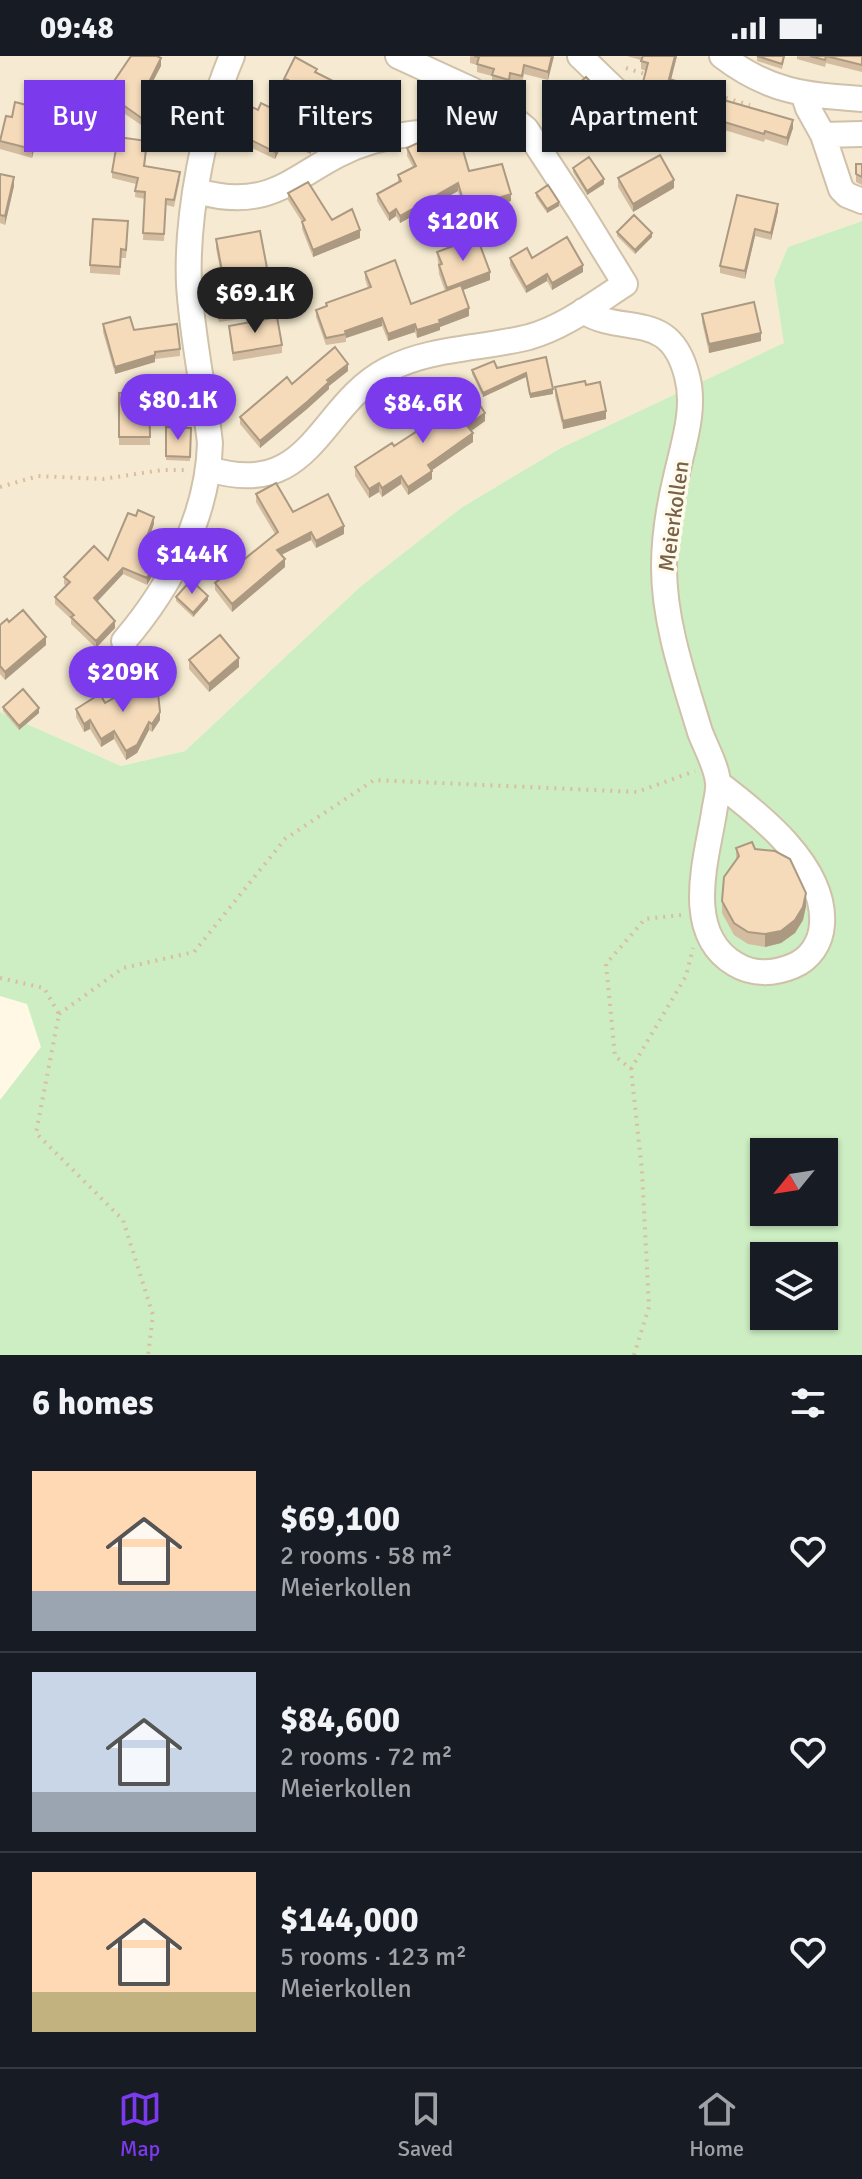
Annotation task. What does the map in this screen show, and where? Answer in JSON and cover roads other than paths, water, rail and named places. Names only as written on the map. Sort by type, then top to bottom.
[{"type":"street","points":[[124,641],[144,619],[178,561],[189,537],[209,469],[210,443],[189,282],[197,191],[213,111],[232,56]]},
{"type":"street","points":[[398,56],[450,80]]},
{"type":"street","points":[[580,56],[605,80]]},
{"type":"street","points":[[722,56],[754,78],[803,93],[862,99]]},
{"type":"street","points":[[803,93],[823,135],[841,189],[862,201]]},
{"type":"street","points":[[209,469],[241,476],[257,475],[283,466],[314,444],[356,394],[387,370],[432,354],[531,336],[556,327],[625,284],[526,129]]},
{"type":"street","points":[[197,191],[234,199],[253,198],[290,184],[346,151],[375,140],[417,134]]},
{"type":"street","points":[[823,135],[862,134]]},
{"type":"street","name":"Meierkollen","points":[[583,311],[609,323],[635,324],[654,330],[668,339],[688,376],[688,427],[668,521],[664,565],[665,596],[677,656],[715,774],[702,907],[706,929],[727,959],[743,969],[761,973],[782,971],[799,964],[811,954],[819,940],[822,923],[820,903],[811,878],[798,857],[778,833],[715,774]]}]
